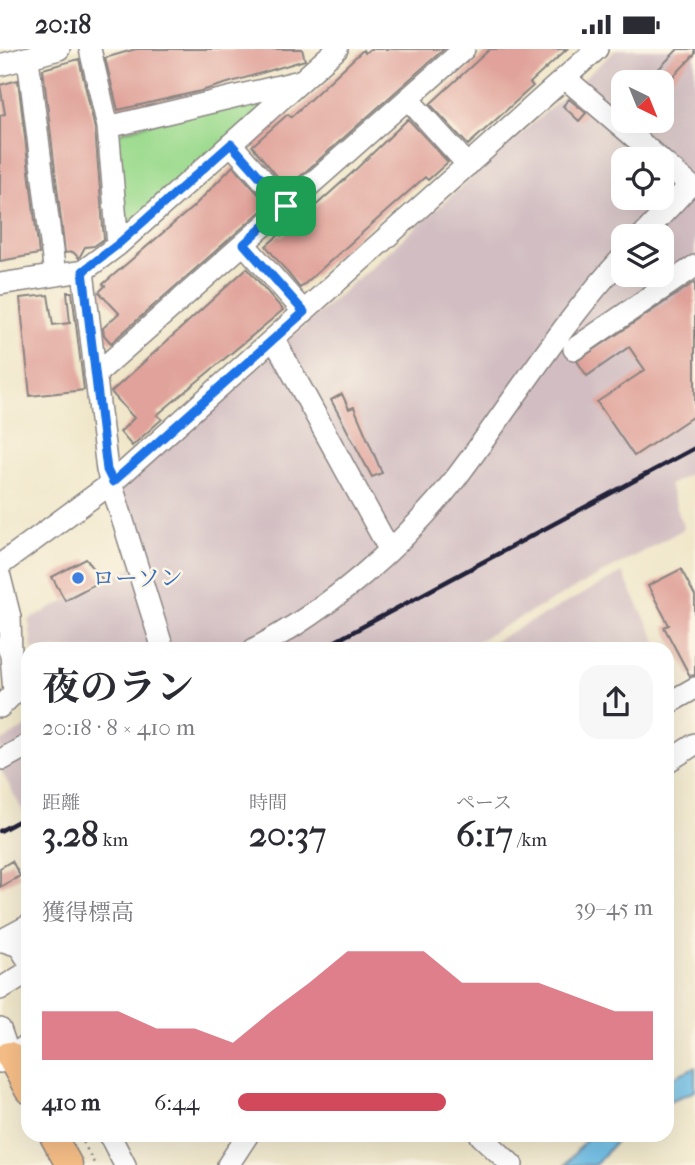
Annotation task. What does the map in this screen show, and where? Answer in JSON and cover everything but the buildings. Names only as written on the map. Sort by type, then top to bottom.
[{"type":"main road","points":[[9,1052],[21,1076]]},
{"type":"main road","points":[[56,1142],[69,1165]]},
{"type":"street","points":[[0,65],[59,49]]},
{"type":"street","points":[[90,49],[108,127],[117,245]]},
{"type":"street","points":[[0,284],[83,271],[117,245],[337,49]]},
{"type":"street","points":[[0,565],[113,482],[597,49]]},
{"type":"street","points":[[95,375],[408,99],[454,52]]},
{"type":"street","points":[[28,58],[55,275]]},
{"type":"street","points":[[565,78],[646,147]]},
{"type":"street","points":[[108,127],[298,81]]},
{"type":"street","points":[[408,99],[468,165]]},
{"type":"street","points":[[231,144],[286,206]]},
{"type":"street","points":[[654,224],[692,187],[674,171]]},
{"type":"street","points":[[244,244],[304,312]]},
{"type":"street","points":[[574,349],[695,266]]},
{"type":"street","points":[[264,642],[350,585],[389,549],[454,480],[586,297],[611,270]]},
{"type":"street","points":[[83,271],[107,470],[113,482],[161,642]]},
{"type":"street","points":[[274,339],[389,549]]},
{"type":"street","points":[[0,618],[1,585]]},
{"type":"street","points":[[0,707],[14,693],[6,647],[10,617],[1,585]]},
{"type":"street","points":[[674,700],[695,688]]},
{"type":"street","points":[[674,758],[695,744]]},
{"type":"street","points":[[3,759],[21,749]]},
{"type":"street","points":[[0,989],[21,976]]},
{"type":"street","points":[[0,1028],[9,1052]]},
{"type":"street","points":[[113,1142],[125,1165]]},
{"type":"street","points":[[228,1165],[243,1142]]},
{"type":"street","points":[[487,1142],[512,1165]]},
{"type":"path","points":[[83,1142],[95,1165]]},
{"type":"shaded area","points":[[617,49],[695,49],[695,471],[669,485],[684,529],[476,642],[31,642],[29,620],[132,567],[111,497]]},
{"type":"shaded area","points":[[622,573],[656,642],[493,642]]},
{"type":"shaded area","points":[[21,730],[21,808],[0,768],[0,742]]},
{"type":"green space","points":[[269,90],[274,99],[130,227],[120,224],[111,138],[123,131]]},
{"type":"water","points":[[695,1067],[695,1091],[674,1099],[674,1077]]},
{"type":"water","points":[[584,1142],[616,1142],[595,1165],[565,1165]]},
{"type":"railway","points":[[334,642],[695,448]]},
{"type":"railway","points":[[0,831],[21,820]]},
{"type":"place","name":"ローソン","points":[[78,578]]},
{"type":"route","points":[[231,144],[286,206],[244,244],[304,312],[113,482],[107,470],[83,271],[117,245],[231,144]]}]
